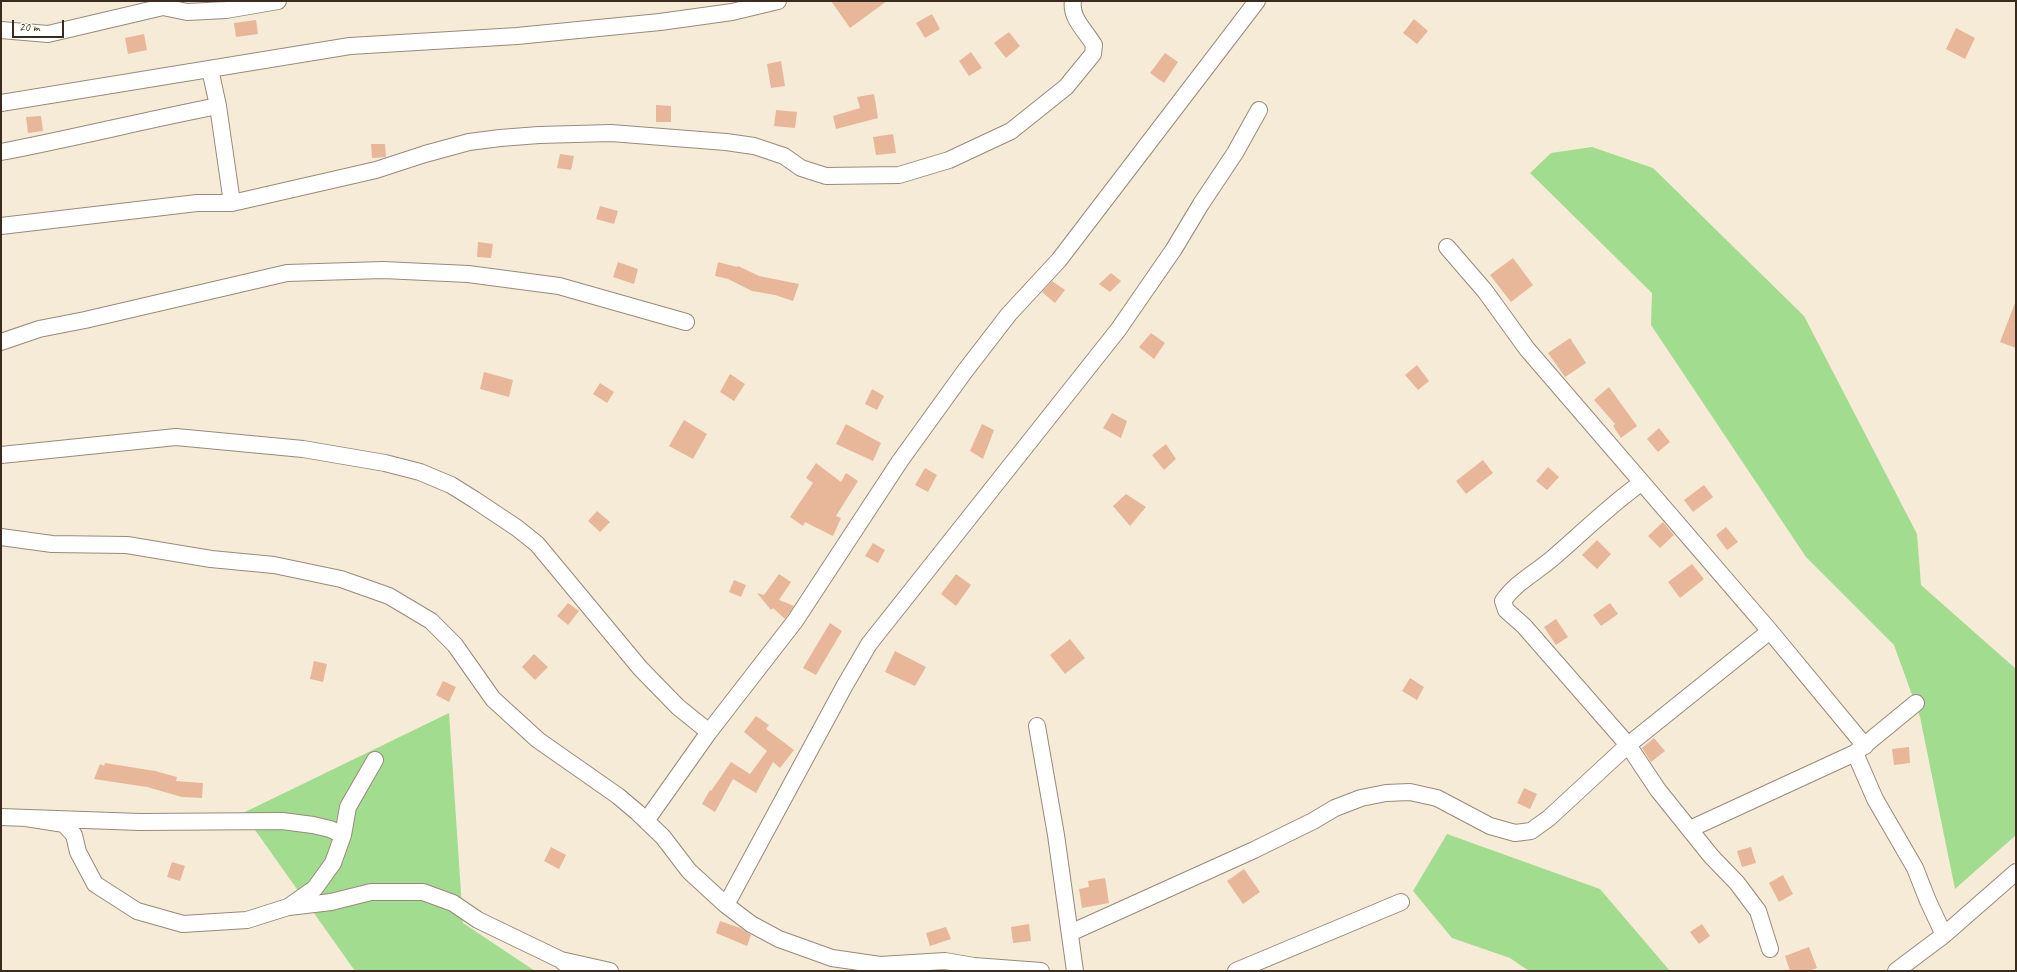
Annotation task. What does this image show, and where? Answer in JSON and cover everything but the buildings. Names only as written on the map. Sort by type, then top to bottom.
[{"type":"street","points":[[1,30],[48,34],[163,7],[188,6],[226,10],[278,1]]},
{"type":"street","points":[[1,103],[350,46],[517,36],[660,22],[732,12],[778,1]]},
{"type":"street","points":[[1,226],[197,203],[232,203],[376,170],[469,142],[546,135],[611,133],[726,142],[754,146],[784,156],[801,168],[826,176],[899,175],[949,160],[1011,131],[1066,87],[1093,54],[1094,45],[1078,22],[1072,8],[1073,1]]},
{"type":"street","points":[[646,821],[709,732],[795,621],[900,461],[965,372],[1009,314],[1059,260],[1257,1]]},
{"type":"street","points":[[210,69],[218,106],[232,203]]},
{"type":"street","points":[[1,152],[89,135],[142,121],[218,106]]},
{"type":"street","points":[[726,905],[841,692],[869,644],[1118,330],[1174,249],[1201,204],[1235,153],[1259,110]]},
{"type":"street","points":[[1447,247],[1485,290],[1527,349],[1770,631],[1860,749],[1875,799],[1915,868],[1944,935]]},
{"type":"street","points":[[1,342],[38,329],[85,320],[286,273],[383,270],[468,274],[559,286],[686,322]]},
{"type":"street","points":[[1,455],[176,437],[303,449],[385,463],[420,472],[451,485],[518,528],[537,544],[640,668],[678,707],[709,732]]},
{"type":"street","points":[[1641,483],[1623,496],[1554,557],[1511,590],[1503,601],[1506,610],[1524,626],[1628,745],[1658,790],[1711,856],[1737,883],[1758,911],[1770,949]]},
{"type":"street","points":[[1,537],[52,544],[127,545],[211,559],[274,565],[341,579],[389,596],[431,621],[456,645],[493,699],[538,740],[618,796],[663,837],[690,871],[726,905],[751,924],[779,939],[832,958],[880,965],[945,961],[974,966],[1041,971]]},
{"type":"street","points":[[1070,933],[1254,850],[1313,821],[1335,808],[1361,798],[1386,792],[1410,792],[1437,798],[1490,826],[1515,833],[1531,831],[1549,818],[1628,745],[1770,631]]},
{"type":"street","points":[[1690,829],[1860,749],[1916,703]]},
{"type":"street","points":[[1037,726],[1056,835],[1076,971]]},
{"type":"street","points":[[288,907],[315,888],[333,863],[343,835],[348,807],[375,760]]},
{"type":"street","points":[[1,817],[140,822],[282,821],[313,825],[330,829],[343,835]]},
{"type":"street","points":[[26,818],[64,824],[74,834],[78,852],[95,884],[138,912],[183,924],[247,920],[288,907],[331,902],[371,892],[423,892],[453,903],[478,920],[561,960],[610,971]]},
{"type":"street","points":[[1896,971],[1944,935],[2016,872]]},
{"type":"street","points":[[1236,971],[1401,902]]},
{"type":"street","points":[[561,960],[573,971]]},
{"type":"green space","points":[[1592,147],[1653,168],[1804,316],[1917,534],[1921,585],[2016,669],[2016,835],[1955,889],[1920,717],[1894,645],[1806,557],[1651,325],[1652,293],[1530,173],[1551,153]]},
{"type":"green space","points":[[449,713],[463,923],[535,971],[355,971],[243,813]]},
{"type":"green space","points":[[1447,834],[1600,889],[1670,971],[1529,971],[1510,958],[1452,938],[1413,891]]}]
